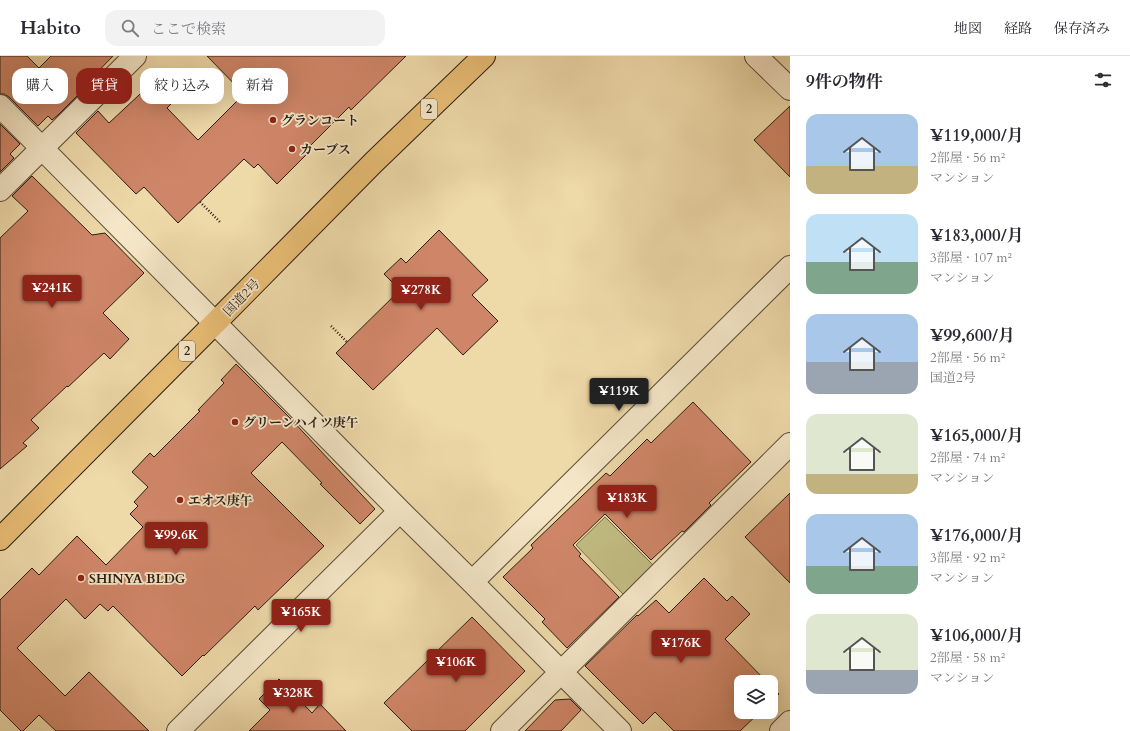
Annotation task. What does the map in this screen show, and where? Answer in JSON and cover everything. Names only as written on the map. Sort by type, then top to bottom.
[{"type":"highway","name":"国道2号","points":[[0,539],[216,323],[374,162],[484,56]]},
{"type":"street","points":[[0,190],[135,56]]},
{"type":"street","points":[[756,56],[790,89]]},
{"type":"street","points":[[0,106],[400,511],[620,731]]},
{"type":"street","points":[[472,582],[790,267]]},
{"type":"street","points":[[502,731],[790,444]]},
{"type":"street","points":[[178,731],[400,511]]},
{"type":"street","points":[[780,731],[790,722]]},
{"type":"path","points":[[200,202],[220,222]]},
{"type":"path","points":[[331,326],[347,342]]},
{"type":"shaded area","points":[[605,517],[653,565],[623,594],[576,545]]},
{"type":"building","points":[[0,56],[27,56],[39,68],[12,68],[12,100],[4,94],[0,94]]},
{"type":"building","points":[[51,56],[113,56],[101,68],[76,68],[76,97],[52,120],[48,116],[38,126],[16,104],[68,104],[68,68],[39,68]]},
{"type":"building","points":[[207,56],[406,56],[351,110],[349,107],[310,146],[312,149],[277,184],[258,164],[254,168],[244,159],[178,223],[144,187],[136,194],[76,133],[98,111],[109,123],[129,104],[132,104],[132,102],[140,94],[140,104],[171,104],[167,108],[198,140],[234,104],[288,104],[288,68],[232,68],[232,82],[224,73],[224,68],[219,68]]},
{"type":"building","points":[[790,106],[790,177],[754,140]]},
{"type":"building","points":[[0,124],[20,144],[10,154],[14,158],[0,172]]},
{"type":"building","points":[[32,176],[92,235],[105,233],[144,273],[103,313],[129,339],[110,359],[104,353],[31,420],[39,428],[23,443],[27,446],[0,469],[0,238],[28,211],[12,196]]},
{"type":"building","points":[[439,230],[488,280],[472,295],[498,321],[463,355],[437,328],[373,390],[336,353],[400,290],[384,274],[401,258],[406,263]]},
{"type":"building","points":[[236,364],[290,418],[375,509],[360,524],[320,484],[322,483],[282,442],[251,473],[324,546],[258,610],[255,606],[182,676],[113,606],[108,611],[100,604],[85,619],[66,599],[17,648],[65,696],[89,672],[149,731],[56,731],[39,715],[23,731],[21,731],[0,710],[0,600],[32,568],[39,575],[77,536],[106,565],[143,527],[130,514],[138,506],[134,502],[148,487],[132,472],[150,453],[154,457],[200,411],[198,410],[224,383],[221,380]]},
{"type":"building","points":[[693,402],[751,462],[709,503],[711,505],[684,532],[682,531],[651,560],[605,514],[573,545],[581,554],[579,556],[619,597],[567,648],[542,622],[545,619],[503,577],[533,548],[531,545],[606,473],[610,476],[647,439],[651,443]]},
{"type":"building","points":[[790,493],[790,583],[745,537]]},
{"type":"building","points":[[704,578],[727,601],[732,596],[750,614],[725,639],[760,675],[734,675],[734,719],[753,719],[740,731],[674,731],[655,712],[643,724],[585,666],[637,615],[638,616],[656,600],[669,613]]},
{"type":"building","points":[[472,617],[525,671],[465,731],[412,731],[384,703]]},
{"type":"building","points":[[279,679],[312,713],[320,704],[346,731],[249,731],[270,710],[259,699]]},
{"type":"building","points":[[570,699],[581,710],[561,731],[525,731],[555,700]]},
{"type":"place","name":"グランコート","points":[[273,120]]},
{"type":"place","name":"カーブス","points":[[292,149]]},
{"type":"place","name":"グリーンハイツ庚午","points":[[235,422]]},
{"type":"place","name":"エオス庚午","points":[[180,500]]},
{"type":"place","name":"SHINYA BLDG","points":[[81,578]]}]
